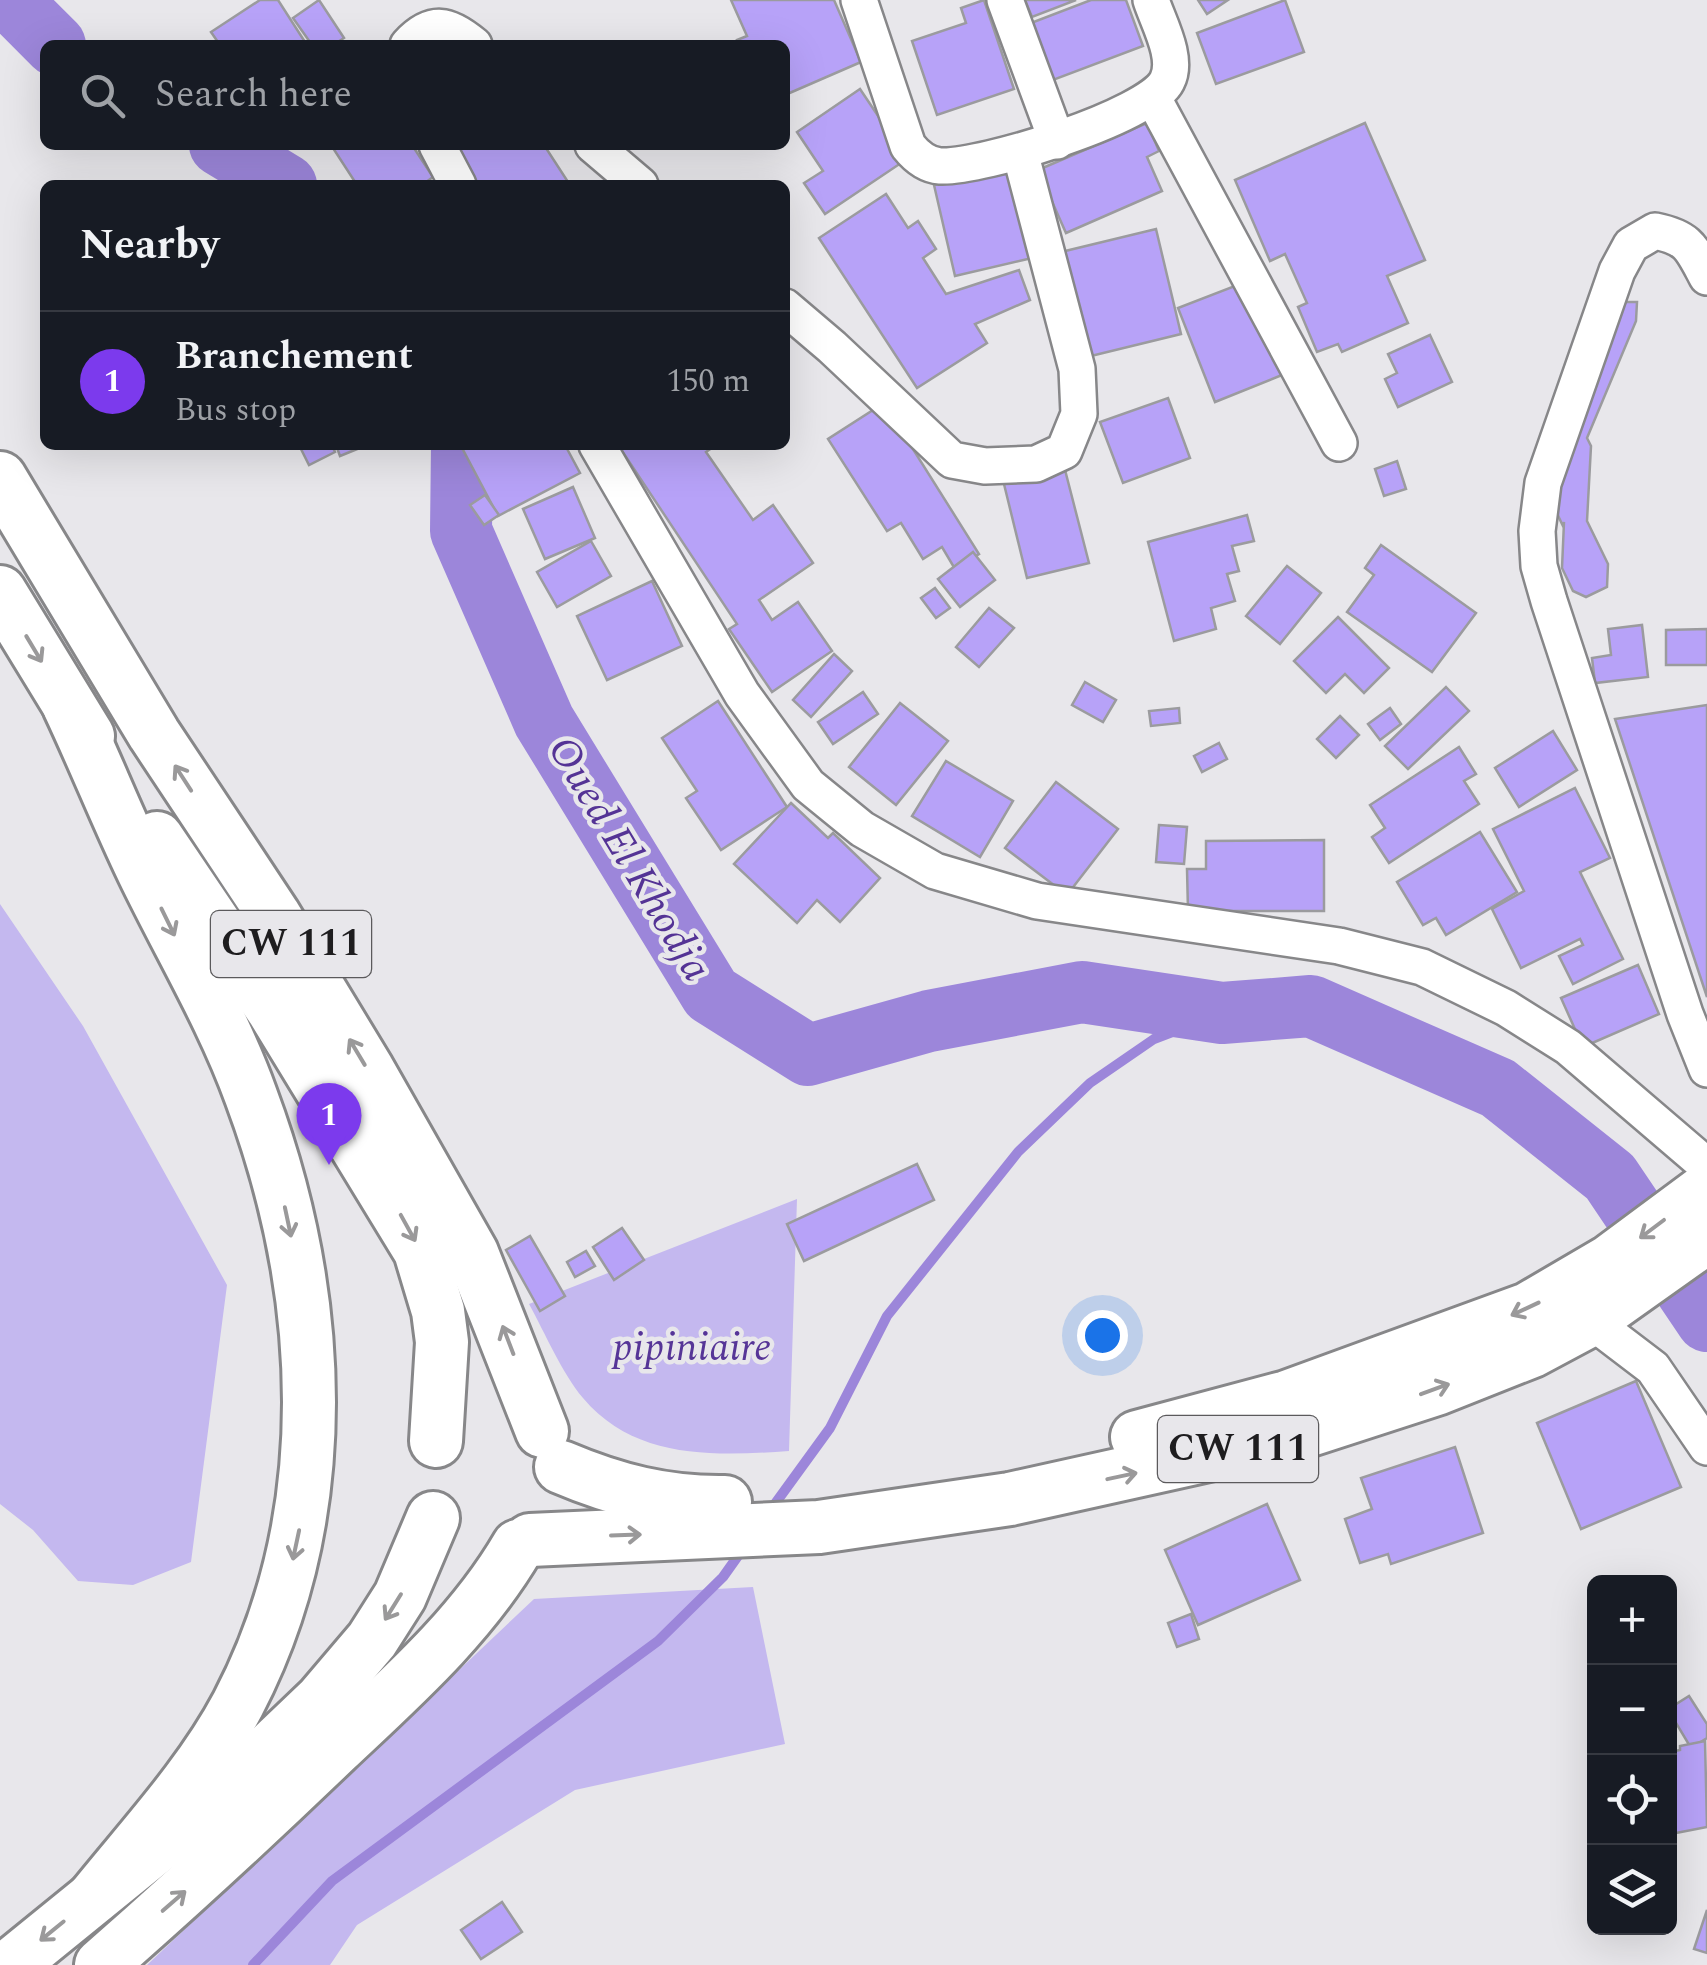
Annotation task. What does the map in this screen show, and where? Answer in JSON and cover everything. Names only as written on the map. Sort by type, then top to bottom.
[{"type":"highway","name":"CW 111","points":[[0,478],[154,734],[274,914],[368,1070],[472,1254],[552,1449]]},
{"type":"highway","points":[[0,592],[68,706],[250,1094],[272,1156],[294,1252],[308,1350],[307,1481],[298,1540],[263,1653],[237,1707],[205,1757],[94,1897]]},
{"type":"highway","name":"CW 111","points":[[68,706],[274,1010],[420,1251],[434,1296],[442,1342],[436,1441]]},
{"type":"highway","name":"CW 111","points":[[524,1543],[817,1509],[1010,1498],[1285,1438],[1436,1390],[1532,1350],[1590,1320],[1621,1276],[1704,1197]]},
{"type":"highway","name":"CW 111","points":[[817,1509],[888,1484],[1042,1459],[1287,1398],[1621,1276]]},
{"type":"highway","points":[[524,1543],[494,1551],[470,1548],[449,1536],[433,1518],[422,1479],[426,1459],[436,1441],[453,1424],[486,1412],[522,1418],[552,1449],[640,1495],[682,1501],[722,1518]]},
{"type":"highway","points":[[101,1965],[208,1871],[404,1686],[496,1584],[524,1543],[546,1526],[557,1508],[562,1488],[552,1449]]},
{"type":"highway","points":[[11,1965],[230,1788],[321,1700],[372,1640],[400,1596],[433,1518]]},
{"type":"street","points":[[860,0],[908,146],[917,157],[938,166],[1057,142],[1152,98],[1168,80],[1170,56],[1150,0]]},
{"type":"street","points":[[1005,0],[1057,142]]},
{"type":"street","points":[[413,40],[422,30],[440,26],[468,40]]},
{"type":"street","points":[[1152,98],[1339,442]]},
{"type":"street","points":[[440,150],[455,180]]},
{"type":"street","points":[[599,150],[634,180]]},
{"type":"street","points":[[790,312],[952,460],[986,466],[1036,464],[1064,451],[1080,414],[1077,369],[1020,152]]},
{"type":"street","points":[[1707,277],[1680,236],[1654,231],[1631,245],[1617,271],[1543,483],[1537,532],[1539,566],[1549,600],[1685,1014],[1707,1070]]},
{"type":"street","points":[[600,450],[742,694],[808,785],[862,829],[935,871],[1038,902],[1339,946],[1422,967],[1506,1008],[1568,1047],[1704,1197]]},
{"type":"street","points":[[1590,1320],[1654,1368],[1707,1446]]},
{"type":"green space","points":[[0,904],[83,1026],[227,1285],[191,1562],[133,1585],[78,1581],[33,1530],[0,1504]]},
{"type":"green space","name":"pipiniaire","points":[[797,1199],[789,1451],[733,1454],[678,1450],[627,1433],[583,1398],[529,1304]]},
{"type":"green space","points":[[753,1587],[785,1744],[575,1790],[357,1925],[330,1965],[147,1965],[534,1599]]},
{"type":"building","points":[[260,0],[278,0],[304,40],[217,40],[211,32]]},
{"type":"building","points":[[319,0],[344,38],[308,40],[293,18]]},
{"type":"building","points":[[731,0],[834,0],[861,62],[790,93],[790,40],[737,40],[747,36]]},
{"type":"building","points":[[984,0],[1014,89],[937,115],[912,41],[966,23],[961,8]]},
{"type":"building","points":[[1025,0],[1076,0],[1032,17]]},
{"type":"building","points":[[1091,0],[1126,0],[1143,46],[1053,80],[1031,23]]},
{"type":"building","points":[[1198,0],[1228,0],[1207,14]]},
{"type":"building","points":[[1285,0],[1304,52],[1216,84],[1197,33]]},
{"type":"building","points":[[860,89],[907,159],[825,214],[804,183],[823,171],[797,132]]},
{"type":"building","points":[[1147,123],[1159,151],[1147,157],[1162,191],[1066,233],[1038,170]]},
{"type":"building","points":[[1365,123],[1425,260],[1387,276],[1408,323],[1342,352],[1338,344],[1317,352],[1298,307],[1307,303],[1285,254],[1270,261],[1235,180]]},
{"type":"building","points":[[334,150],[415,150],[433,177],[429,180],[354,180]]},
{"type":"building","points":[[455,150],[547,150],[567,180],[475,180]]},
{"type":"building","points":[[1011,167],[1032,258],[955,276],[934,185]]},
{"type":"building","points":[[886,194],[908,228],[918,221],[936,249],[923,258],[946,294],[1019,270],[1030,300],[975,324],[987,343],[917,388],[819,238]]},
{"type":"building","points":[[1156,229],[1181,334],[1091,356],[1083,324],[1074,326],[1057,253]]},
{"type":"building","points":[[1245,282],[1282,375],[1215,402],[1178,308]]},
{"type":"building","points":[[1617,302],[1637,302],[1636,321],[1587,438],[1591,446],[1587,521],[1608,564],[1607,587],[1586,597],[1573,591],[1562,568],[1564,522],[1563,526],[1552,503]]},
{"type":"building","points":[[1430,335],[1452,382],[1398,407],[1385,379],[1397,373],[1388,354]]},
{"type":"building","points":[[1168,398],[1190,458],[1123,483],[1100,422]]},
{"type":"building","points":[[884,403],[979,554],[955,569],[942,547],[923,559],[901,523],[887,531],[828,439]]},
{"type":"building","points":[[302,450],[334,450],[335,452],[309,465]]},
{"type":"building","points":[[463,450],[568,450],[580,473],[498,516]]},
{"type":"building","points":[[621,450],[709,450],[706,452],[753,520],[773,505],[813,563],[759,600],[772,620],[798,602],[832,651],[772,692],[729,629],[737,624]]},
{"type":"building","points":[[1397,461],[1406,489],[1384,496],[1375,469]]},
{"type":"building","points":[[1064,466],[1089,563],[1027,578],[1003,480]]},
{"type":"building","points":[[573,487],[595,538],[545,559],[523,509]]},
{"type":"building","points":[[485,495],[499,515],[484,525],[470,505]]},
{"type":"building","points":[[1247,515],[1254,541],[1232,546],[1239,571],[1227,574],[1235,601],[1211,608],[1216,629],[1174,641],[1148,542]]},
{"type":"building","points":[[591,541],[611,576],[557,607],[537,572]]},
{"type":"building","points":[[1381,545],[1476,613],[1432,672],[1347,612],[1374,575],[1365,568]]},
{"type":"building","points":[[973,552],[995,580],[960,607],[938,579]]},
{"type":"building","points":[[1287,566],[1321,593],[1280,644],[1246,616]]},
{"type":"building","points":[[652,581],[682,646],[607,680],[577,616]]},
{"type":"building","points":[[935,588],[950,608],[936,618],[921,598]]},
{"type":"building","points":[[989,608],[1014,628],[979,667],[956,647]]},
{"type":"building","points":[[1338,617],[1389,668],[1364,693],[1345,674],[1326,693],[1294,661]]},
{"type":"building","points":[[1642,625],[1648,677],[1595,683],[1592,658],[1611,655],[1608,629]]},
{"type":"building","points":[[1707,629],[1707,665],[1666,665],[1666,630]]},
{"type":"building","points":[[834,654],[852,671],[811,717],[793,700]]},
{"type":"building","points":[[1085,682],[1116,700],[1103,722],[1072,705]]},
{"type":"building","points":[[1446,687],[1469,711],[1408,769],[1385,746]]},
{"type":"building","points":[[863,692],[878,714],[833,744],[818,722]]},
{"type":"building","points":[[718,701],[787,807],[721,850],[686,798],[697,791],[662,738]]},
{"type":"building","points":[[900,703],[948,741],[896,805],[849,767]]},
{"type":"building","points":[[1707,705],[1707,997],[1615,719]]},
{"type":"building","points":[[1179,708],[1180,723],[1151,726],[1149,711]]},
{"type":"building","points":[[1390,708],[1401,724],[1380,740],[1368,724]]},
{"type":"building","points":[[1340,716],[1359,735],[1336,758],[1317,739]]},
{"type":"building","points":[[1553,731],[1577,770],[1519,807],[1495,768]]},
{"type":"building","points":[[1219,743],[1227,759],[1202,772],[1194,756]]},
{"type":"building","points":[[1459,747],[1476,774],[1464,781],[1479,804],[1389,863],[1372,837],[1385,828],[1370,805]]},
{"type":"building","points":[[946,761],[1013,801],[980,857],[912,816]]},
{"type":"building","points":[[1056,782],[1118,829],[1067,895],[1005,848]]},
{"type":"building","points":[[1575,788],[1610,858],[1580,872],[1623,959],[1573,984],[1559,956],[1583,945],[1580,939],[1521,968],[1492,909],[1524,891],[1493,829]]},
{"type":"building","points":[[791,803],[828,838],[833,833],[880,878],[840,922],[817,900],[797,923],[734,864]]},
{"type":"building","points":[[1159,825],[1187,827],[1184,864],[1156,862]]},
{"type":"building","points":[[1480,832],[1517,892],[1446,935],[1436,918],[1423,925],[1397,882]]},
{"type":"building","points":[[1324,840],[1324,911],[1188,911],[1187,869],[1206,869],[1206,841]]},
{"type":"building","points":[[1638,965],[1659,1014],[1583,1047],[1561,998]]},
{"type":"building","points":[[917,1164],[934,1200],[804,1261],[787,1224]]},
{"type":"building","points":[[622,1228],[644,1260],[614,1280],[593,1247]]},
{"type":"building","points":[[530,1236],[565,1296],[540,1311],[506,1250]]},
{"type":"building","points":[[586,1251],[595,1266],[575,1277],[567,1262]]},
{"type":"building","points":[[1636,1381],[1681,1487],[1581,1529],[1537,1423]]},
{"type":"building","points":[[1455,1447],[1483,1533],[1391,1564],[1388,1554],[1360,1563],[1345,1519],[1372,1509],[1361,1478]]},
{"type":"building","points":[[1267,1504],[1300,1580],[1198,1625],[1165,1550]]},
{"type":"building","points":[[1191,1614],[1199,1639],[1177,1647],[1168,1623]]},
{"type":"building","points":[[1689,1696],[1707,1724],[1707,1738],[1691,1748],[1677,1725],[1677,1704]]},
{"type":"building","points":[[1705,1741],[1707,1827],[1677,1833],[1677,1751],[1680,1746]]},
{"type":"building","points":[[502,1902],[522,1932],[481,1959],[461,1930]]},
{"type":"building","points":[[1707,1910],[1707,1953],[1694,1949]]},
{"type":"waterway","name":"Oued El Khodja","points":[[10,0],[50,40]]},
{"type":"waterway","name":"Oued El Khodja","points":[[228,150],[278,180]]},
{"type":"waterway","name":"Oued El Khodja","points":[[462,450],[461,531],[544,721],[711,994],[808,1055],[929,1021],[1082,992],[1222,1013],[1311,1006],[1498,1088],[1610,1177],[1707,1321]]},
{"type":"waterway","points":[[769,1512],[830,1428],[887,1316],[1018,1152],[1090,1083],[1154,1039],[1222,1013]]},
{"type":"waterway","points":[[253,1965],[332,1881],[658,1641],[723,1577],[745,1546]]},
{"type":"place","name":"Branchement","points":[[329,1165]]}]
